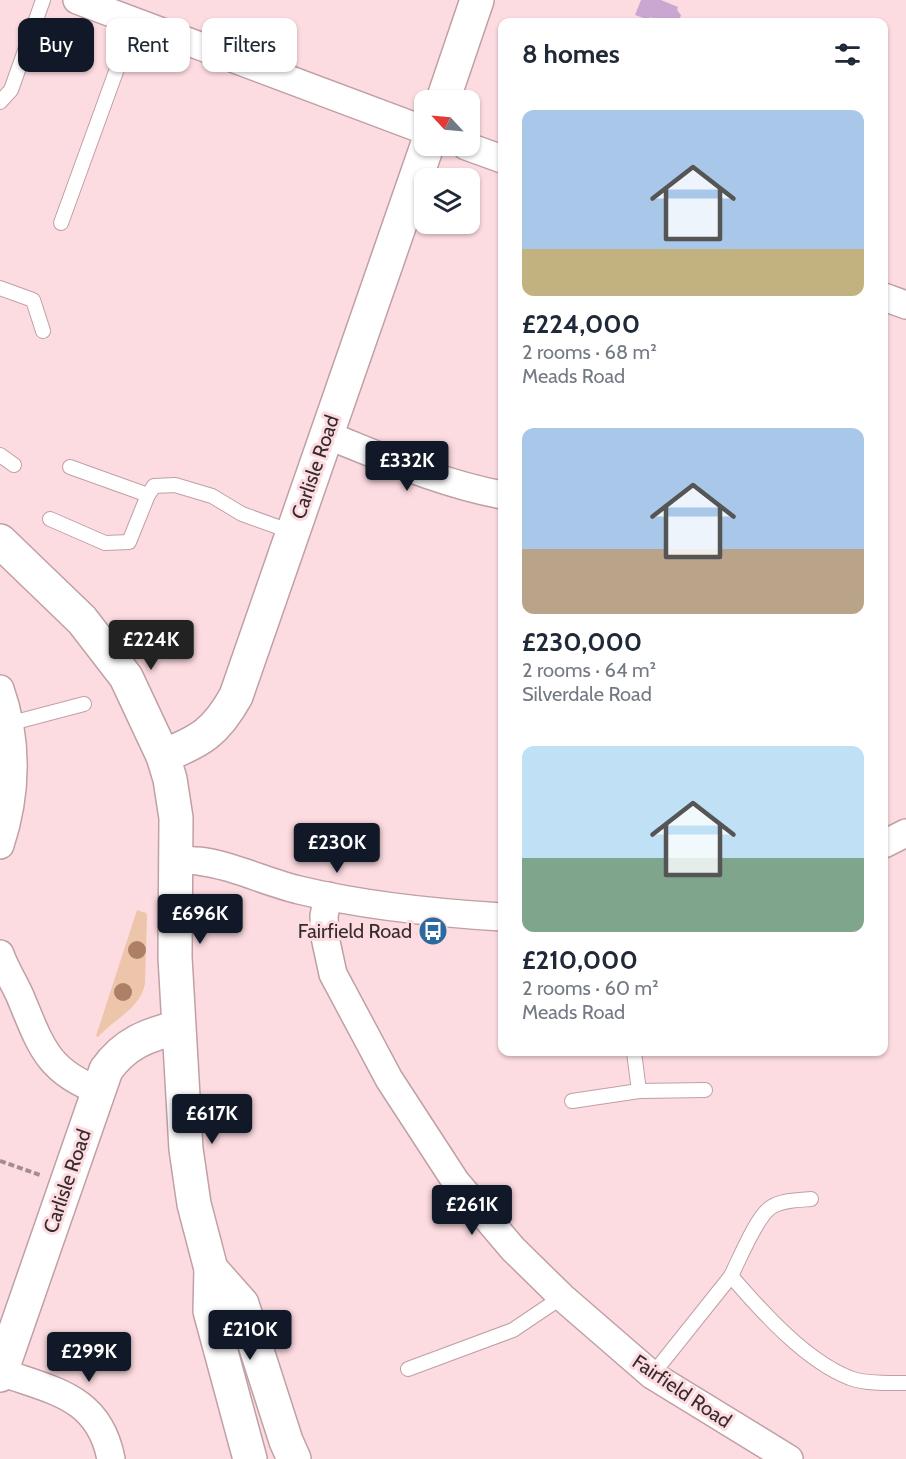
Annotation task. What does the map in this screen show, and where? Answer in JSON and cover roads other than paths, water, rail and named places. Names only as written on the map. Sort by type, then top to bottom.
[{"type":"street","points":[[77,0],[124,18]]},
{"type":"street","points":[[446,90],[477,0]]},
{"type":"street","points":[[190,43],[414,126]]},
{"type":"street","points":[[480,151],[498,158]]},
{"type":"street","name":"Carlisle Road","points":[[163,756],[203,738],[224,718],[236,696],[424,156]]},
{"type":"street","points":[[888,298],[906,305]]},
{"type":"street","points":[[327,435],[428,476],[464,488],[498,494]]},
{"type":"street","points":[[0,541],[82,620],[126,678],[163,756],[170,779],[176,818],[175,957],[186,1149],[194,1204],[211,1269],[210,1311],[250,1459]]},
{"type":"street","points":[[0,689],[13,746],[13,791],[7,825],[0,845]]},
{"type":"street","points":[[888,842],[906,833]]},
{"type":"street","points":[[176,862],[197,860],[223,866],[265,881],[328,896],[435,913],[498,916]]},
{"type":"street","name":"Fairfield Road","points":[[328,896],[324,916],[325,937],[333,975],[389,1079],[456,1182],[513,1249],[562,1297],[652,1375],[789,1459]]},
{"type":"street","points":[[0,954],[5,969],[20,994],[43,1050],[60,1070],[98,1090]]},
{"type":"street","name":"Carlisle Road","points":[[0,1374],[106,1070],[114,1059],[140,1038],[178,1028]]},
{"type":"street","points":[[211,1269],[242,1304],[286,1441],[294,1459]]},
{"type":"street","points":[[0,1374],[58,1392],[80,1404],[97,1420],[108,1443],[111,1459]]},
{"type":"lane","points":[[0,102],[11,90],[43,0]]},
{"type":"lane","points":[[61,223],[116,72]]},
{"type":"lane","points":[[0,288],[33,300],[44,331]]},
{"type":"lane","points":[[0,455],[14,465]]},
{"type":"lane","points":[[70,467],[148,495]]},
{"type":"lane","points":[[50,519],[105,543],[129,542],[148,495],[154,486],[175,485],[212,496],[242,514],[292,532]]},
{"type":"lane","points":[[8,724],[84,704]]},
{"type":"lane","points":[[635,1056],[639,1091]]},
{"type":"lane","points":[[572,1101],[639,1091],[705,1090]]},
{"type":"lane","points":[[652,1375],[731,1276],[755,1227],[770,1208],[786,1202],[811,1199]]},
{"type":"lane","points":[[731,1276],[754,1303],[813,1359],[852,1379],[906,1383]]},
{"type":"lane","points":[[408,1369],[513,1330],[562,1297]]},
{"type":"place","name":"Fairfield Road","points":[[433,931]]}]
